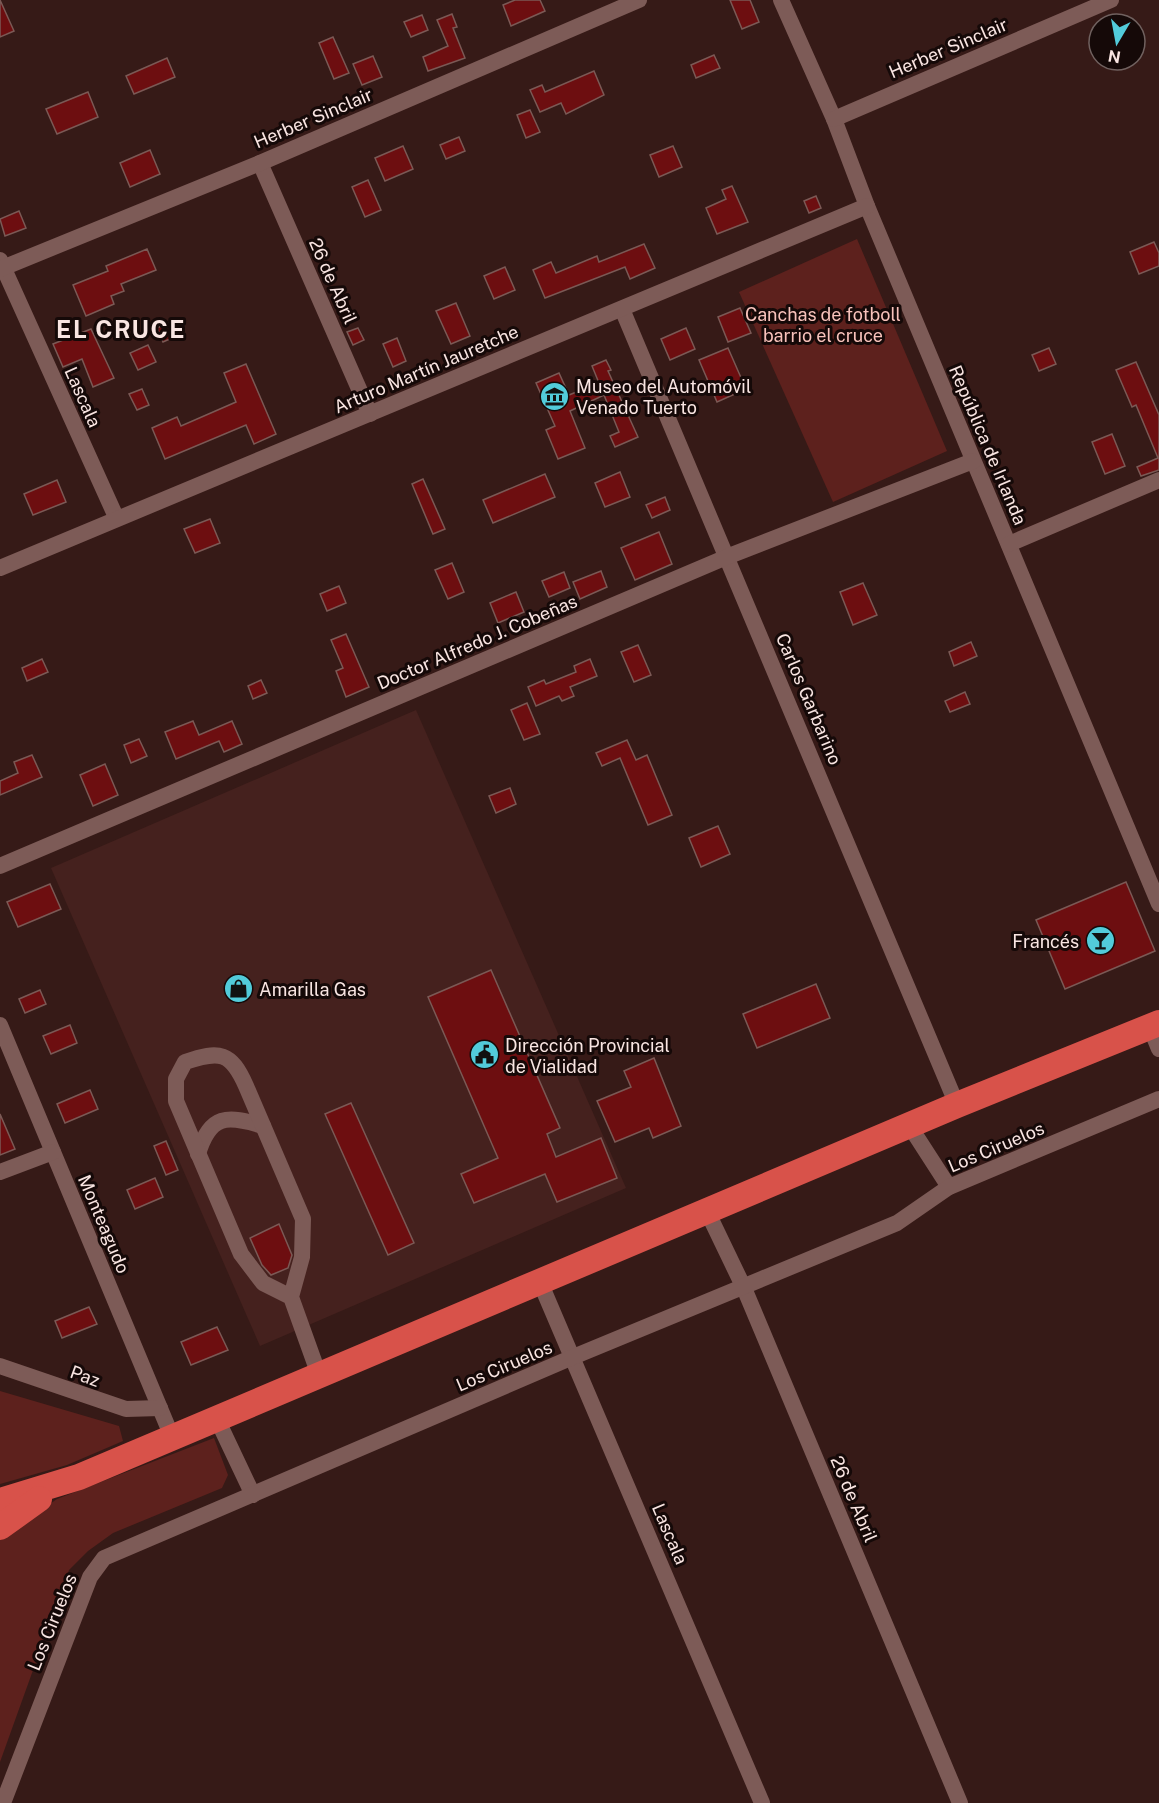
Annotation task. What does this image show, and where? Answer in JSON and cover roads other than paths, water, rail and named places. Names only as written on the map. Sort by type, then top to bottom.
[{"type":"highway","points":[[0,1527],[39,1499],[79,1477],[172,1437],[957,1105],[1156,1033]]},
{"type":"highway","points":[[0,1501],[79,1477]]},
{"type":"street","name":"Herber Sinclair","points":[[1,265],[260,162],[639,0]]},
{"type":"street","name":"República de Irlanda","points":[[781,0],[834,119],[867,206],[1159,904]]},
{"type":"street","name":"Herber Sinclair","points":[[834,119],[1111,0]]},
{"type":"street","name":"26 de Abril","points":[[260,162],[370,414]]},
{"type":"street","name":"Arturo Martín Jauretche","points":[[0,568],[867,206]]},
{"type":"street","name":"Lascala","points":[[1,265],[116,518]]},
{"type":"street","name":"Carlos Garbarino","points":[[622,309],[729,556],[957,1105]]},
{"type":"street","name":"Doctor Alfredo J. Cobeñas","points":[[0,866],[729,556],[973,461]]},
{"type":"street","points":[[1009,544],[1159,480]]},
{"type":"street","name":"Monteagudo","points":[[0,1025],[172,1437]]},
{"type":"street","points":[[291,1297],[263,1283],[241,1254],[176,1101],[176,1079],[185,1062],[208,1054],[224,1055],[237,1066],[263,1126],[303,1220],[302,1257],[291,1297],[319,1375]]},
{"type":"street","name":"Los Ciruelos","points":[[3,1803],[90,1577],[104,1558],[573,1357],[897,1223],[949,1187],[1159,1099]]},
{"type":"street","points":[[198,1154],[203,1138],[211,1125],[221,1120],[238,1119],[263,1126]]},
{"type":"street","points":[[909,1125],[949,1187]]},
{"type":"street","points":[[0,1172],[53,1152]]},
{"type":"street","name":"26 de Abril","points":[[707,1211],[744,1288],[960,1803]]},
{"type":"street","name":"Lascala","points":[[540,1282],[762,1803]]},
{"type":"street","name":"Paz","points":[[0,1366],[126,1409],[160,1408]]},
{"type":"street","points":[[217,1419],[253,1495]]},
{"type":"place","name":"Museo del Automóvil Venado Tuerto","points":[[555,396]]},
{"type":"place","name":"Francés","points":[[1100,941]]},
{"type":"place","name":"Amarilla Gas","points":[[238,989]]},
{"type":"place","name":"Dirección Provincial de Vialidad","points":[[484,1055]]},
{"type":"district","name":"EL CRUCE","points":[[121,329]]},
{"type":"park label","name":"Canchas de fotboll barrio el cruce","points":[[823,324]]}]
